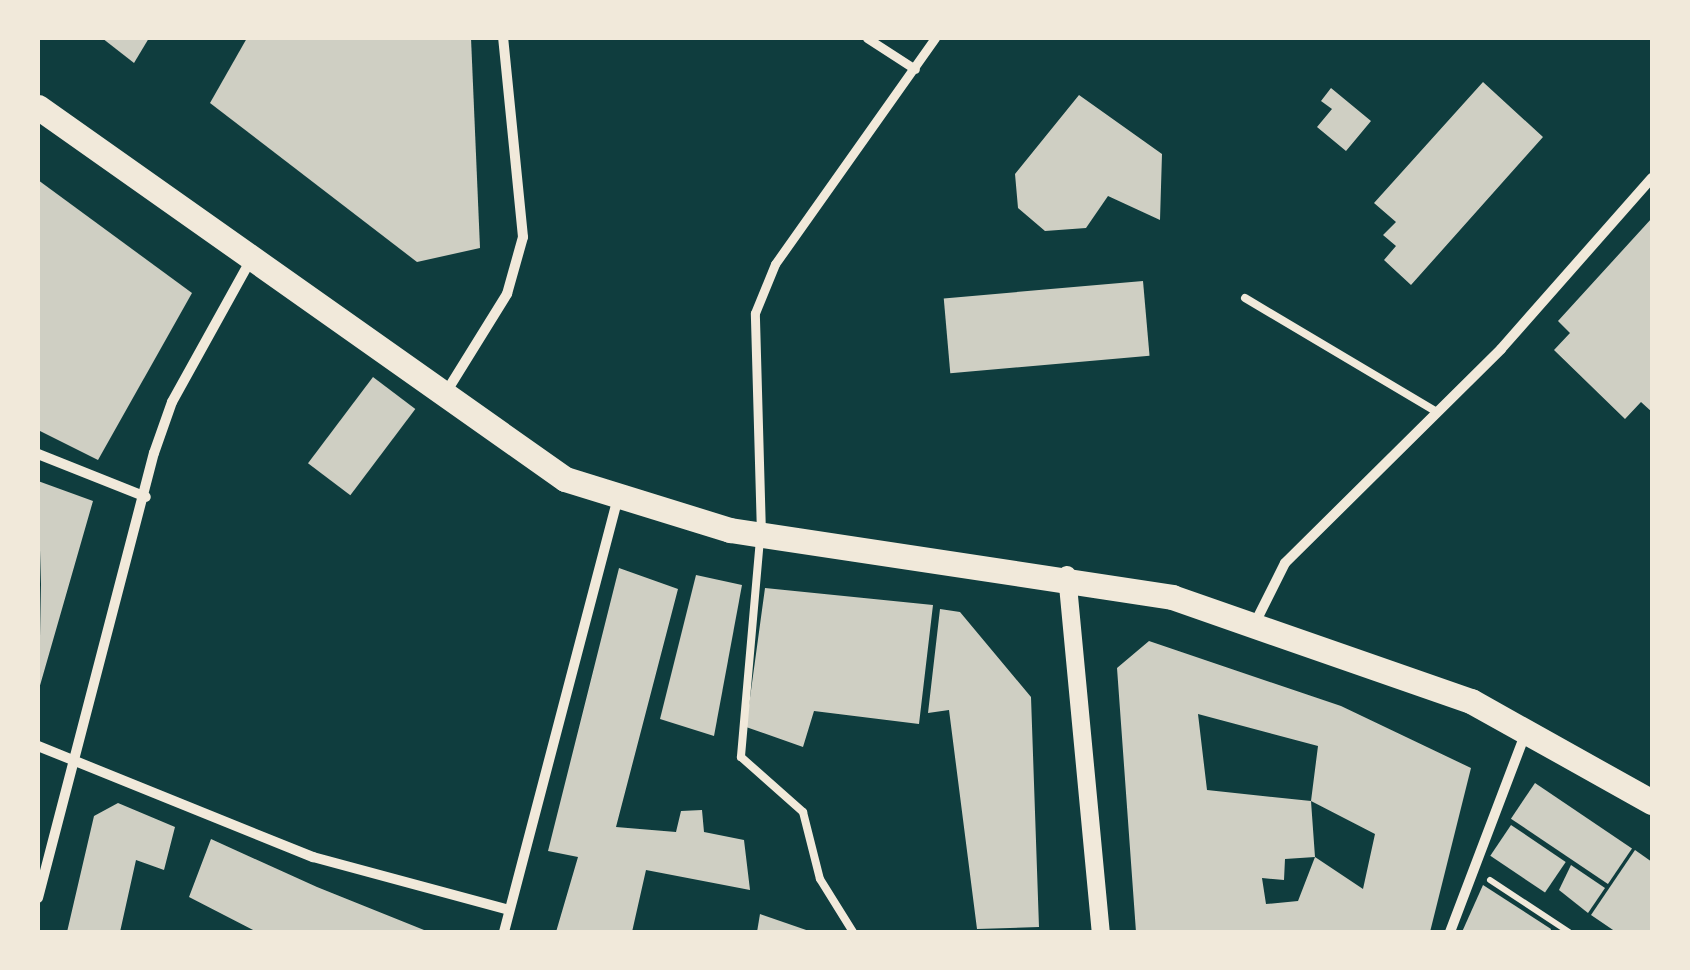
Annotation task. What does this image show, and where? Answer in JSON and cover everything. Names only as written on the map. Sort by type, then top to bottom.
[{"type":"main road","points":[[38,107],[537,464],[617,501],[761,535],[1067,574],[1254,626],[1528,728],[1652,802]]},
{"type":"street","points":[[442,399],[517,272],[523,237],[503,38]]},
{"type":"street","points":[[867,38],[915,69]]},
{"type":"street","points":[[761,535],[755,314],[776,264],[935,38]]},
{"type":"street","points":[[1254,626],[1285,563],[1652,178]]},
{"type":"street","points":[[38,898],[78,764],[172,402],[251,260]]},
{"type":"street","points":[[38,454],[146,498]]},
{"type":"street","points":[[504,932],[617,501]]},
{"type":"street","points":[[1067,574],[1101,932]]},
{"type":"street","points":[[1450,932],[1528,728]]},
{"type":"street","points":[[38,746],[313,856],[508,910]]},
{"type":"lane","points":[[1245,298],[1434,410]]},
{"type":"lane","points":[[761,535],[741,757],[802,812],[820,879],[853,932]]},
{"type":"path","points":[[1472,868],[1569,932]]},
{"type":"building","points":[[102,38],[149,38],[134,63]]},
{"type":"building","points":[[247,38],[471,38],[480,248],[417,262],[210,103]]},
{"type":"building","points":[[1483,82],[1543,137],[1411,285],[1384,260],[1396,246],[1383,235],[1396,222],[1374,203]]},
{"type":"building","points":[[1331,88],[1371,121],[1346,151],[1317,127],[1332,109],[1321,101]]},
{"type":"building","points":[[1079,95],[1162,154],[1160,220],[1108,196],[1086,228],[1045,231],[1018,208],[1015,174]]},
{"type":"building","points":[[38,180],[192,293],[98,460],[38,430]]},
{"type":"building","points":[[1652,218],[1652,412],[1641,402],[1625,419],[1554,350],[1570,333],[1558,321]]},
{"type":"building","points":[[1143,281],[1150,356],[950,373],[944,298]]},
{"type":"building","points":[[373,377],[415,409],[350,495],[308,463]]},
{"type":"building","points":[[38,481],[93,501],[39,689],[41,584]]},
{"type":"building","points":[[619,568],[678,589],[616,827],[676,832],[681,811],[702,810],[704,832],[744,840],[750,890],[646,870],[632,932],[556,932],[578,857],[548,851]]},
{"type":"building","points":[[696,575],[742,585],[714,736],[660,719]]},
{"type":"building","points":[[765,588],[933,605],[919,724],[814,711],[803,747],[746,727]]},
{"type":"building","points":[[940,609],[960,612],[1031,697],[1039,927],[977,929],[949,710],[928,713]]},
{"type":"building","points":[[1149,641],[1341,706],[1471,768],[1430,932],[1136,932],[1117,668]],"holes":[[[1198,714],[1318,746],[1311,801],[1207,790]],[[1311,801],[1375,834],[1363,889],[1315,857]],[[1315,857],[1298,901],[1266,904],[1262,878],[1284,880],[1285,859]]]},
{"type":"building","points":[[1535,783],[1632,848],[1608,884],[1511,819]]},
{"type":"building","points":[[118,803],[175,827],[164,870],[136,860],[120,932],[67,932],[94,816]]},
{"type":"building","points":[[1511,825],[1566,862],[1545,893],[1490,856]]},
{"type":"building","points":[[211,839],[429,932],[257,932],[189,897]]},
{"type":"building","points":[[1635,850],[1652,862],[1652,932],[1616,932],[1591,915]]},
{"type":"building","points":[[1571,865],[1605,888],[1588,913],[1559,890]]},
{"type":"building","points":[[1483,885],[1551,929],[1550,932],[1462,932]]},
{"type":"building","points":[[760,914],[812,932],[757,932]]}]
